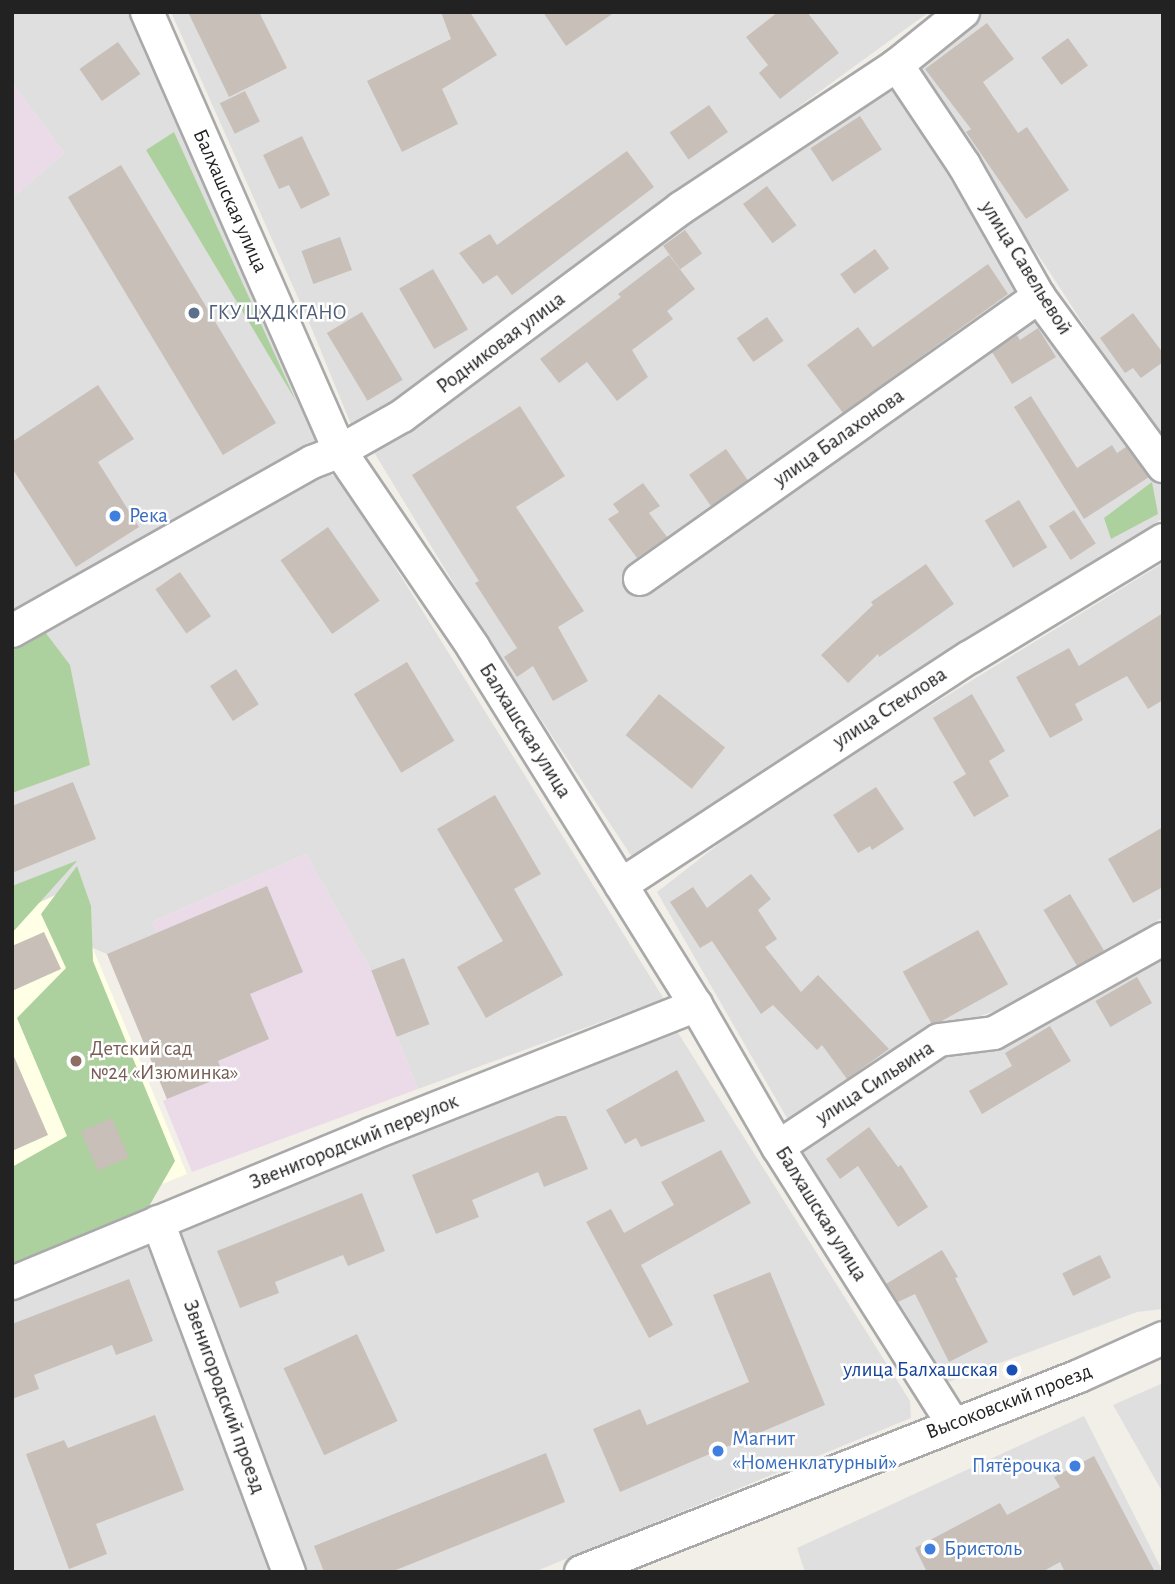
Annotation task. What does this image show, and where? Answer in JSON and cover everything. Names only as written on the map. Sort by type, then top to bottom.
[{"type":"street","name":"Балхашская улица","points":[[147,12],[340,452],[473,647],[696,1005],[778,1147],[953,1424]]},
{"type":"street","name":"Родниковая улица","points":[[12,631],[312,461],[340,452],[402,416],[681,208],[897,65],[963,12]]},
{"type":"street","name":"улица Савельевой","points":[[897,65],[964,165],[1039,296],[1163,466]]},
{"type":"street","name":"улица Балахонова","points":[[640,579],[1039,296]]},
{"type":"street","name":"улица Стеклова","points":[[621,885],[959,664],[1163,540]]},
{"type":"street","name":"улица Сильвина","points":[[778,1147],[939,1040],[994,1033],[1163,939]]},
{"type":"street","name":"Звенигородский переулок","points":[[12,1283],[696,1005]]},
{"type":"street","name":"Звенигородский проезд","points":[[158,1222],[289,1572]]},
{"type":"street","name":"Высоковский проезд","points":[[581,1572],[1079,1376],[1163,1338]]},
{"type":"shaded area","points":[[12,12],[137,12],[323,443],[12,621],[12,198],[64,153],[12,83]]},
{"type":"shaded area","points":[[171,12],[929,12],[426,378],[352,427],[311,327]]},
{"type":"shaded area","points":[[983,12],[1163,12],[1163,447],[1047,268],[911,69]]},
{"type":"shaded area","points":[[12,83],[64,153],[12,198]]},
{"type":"shaded area","points":[[890,85],[1026,296],[628,580],[639,594],[1039,308],[1163,482],[1163,518],[632,857],[482,630],[372,449],[555,322],[704,207]]},
{"type":"shaded area","points":[[320,469],[341,480],[664,999],[418,1089],[371,971],[306,854],[152,922],[157,933],[107,954],[93,948],[68,889],[12,916],[12,645]]},
{"type":"shaded area","points":[[1163,563],[1163,917],[1034,997],[927,1035],[791,1125],[657,892],[769,805]]},
{"type":"shaded area","points":[[306,854],[371,971],[418,1089],[192,1172],[163,1101],[167,1099],[107,954],[157,933],[152,922]]},
{"type":"shaded area","name":"Детский сад №24 «Изюминка»","points":[[68,889],[187,1174],[12,1244],[12,916]]},
{"type":"shaded area","points":[[1163,949],[1163,1309],[1137,1312],[943,1384],[797,1147],[949,1049],[985,1053]]},
{"type":"shaded area","points":[[675,1028],[910,1401],[911,1418],[534,1572],[12,1572],[12,1297]]},
{"type":"shaded area","points":[[1163,1383],[1163,1493],[1113,1405]]},
{"type":"shaded area","points":[[1084,1416],[1163,1572],[805,1572],[797,1548]]},
{"type":"green space","points":[[174,132],[296,401],[146,150]]},
{"type":"green space","points":[[1152,482],[1158,514],[1111,539],[1104,518]]},
{"type":"green space","points":[[39,624],[70,665],[90,765],[12,793],[12,639]]},
{"type":"green space","points":[[77,861],[12,933],[12,886]]},
{"type":"green space","name":"Детский сад №24 «Изюминка»","points":[[77,866],[91,906],[93,961],[175,1161],[148,1208],[91,1241],[12,1269],[12,1167],[67,1136],[17,1018],[66,968],[41,914]]},
{"type":"building","points":[[188,12],[259,12],[287,68],[229,97]]},
{"type":"building","points":[[441,12],[470,12],[497,55],[442,89],[458,124],[402,152],[367,81],[451,39]]},
{"type":"building","points":[[543,12],[615,12],[566,46]]},
{"type":"building","points":[[778,12],[807,12],[839,53],[780,99],[759,73],[768,65],[746,37]]},
{"type":"building","points":[[987,23],[1014,59],[983,82],[1018,133],[1027,127],[1069,190],[1026,219],[966,132],[971,129],[925,69]]},
{"type":"building","points":[[1068,38],[1088,66],[1061,85],[1041,57]]},
{"type":"building","points":[[118,42],[140,74],[102,101],[79,69]]},
{"type":"building","points":[[245,91],[260,122],[235,134],[220,103]]},
{"type":"building","points":[[709,105],[728,132],[689,160],[670,133]]},
{"type":"building","points":[[860,116],[882,150],[832,182],[811,148]]},
{"type":"building","points":[[302,136],[330,195],[301,209],[289,185],[279,189],[263,155]]},
{"type":"building","points":[[627,151],[654,187],[512,295],[497,275],[483,284],[459,253],[490,234],[497,245]]},
{"type":"building","points":[[121,165],[276,423],[223,455],[68,197]]},
{"type":"building","points":[[767,186],[796,225],[773,243],[743,204]]},
{"type":"building","points":[[685,230],[702,253],[680,269],[663,246]]},
{"type":"building","points":[[340,237],[352,270],[313,284],[301,251]]},
{"type":"building","points":[[875,249],[889,268],[854,294],[840,274]]},
{"type":"building","points":[[669,255],[695,289],[667,311],[673,319],[632,350],[648,377],[617,401],[587,362],[559,383],[540,359],[621,297],[618,294]]},
{"type":"building","points":[[988,264],[1008,294],[843,413],[807,365],[858,327],[873,347]]},
{"type":"building","points":[[433,269],[468,330],[434,349],[399,288]]},
{"type":"building","points":[[362,312],[403,380],[368,401],[327,333]]},
{"type":"building","points":[[1133,313],[1163,353],[1163,362],[1141,378],[1133,368],[1125,373],[1100,338]]},
{"type":"building","points":[[767,317],[784,341],[753,362],[737,338]]},
{"type":"building","points":[[1038,328],[1056,357],[1012,384],[992,352],[1017,335],[1020,340]]},
{"type":"building","points":[[98,385],[134,439],[98,462],[139,527],[76,567],[12,468],[12,442]]},
{"type":"building","points":[[1031,396],[1077,468],[1112,445],[1117,453],[1126,447],[1149,477],[1084,519],[1014,407]]},
{"type":"building","points":[[520,406],[565,476],[516,507],[584,611],[558,627],[588,681],[553,701],[533,666],[517,677],[504,657],[517,648],[475,583],[479,581],[412,475]]},
{"type":"building","points":[[726,449],[748,480],[711,506],[689,475]]},
{"type":"building","points":[[643,483],[660,506],[649,513],[667,537],[637,558],[608,519],[619,512],[613,504]]},
{"type":"building","points":[[1019,500],[1047,547],[1013,568],[985,521]]},
{"type":"building","points":[[1074,510],[1096,544],[1071,560],[1049,526]]},
{"type":"building","points":[[328,527],[380,601],[332,634],[280,560]]},
{"type":"building","points":[[926,564],[954,604],[879,657],[878,654],[848,683],[821,655],[873,605],[871,602]]},
{"type":"building","points":[[180,572],[211,616],[186,633],[155,589]]},
{"type":"building","points":[[1163,613],[1163,700],[1148,709],[1127,676],[1075,704],[1083,720],[1050,738],[1016,677],[1069,648],[1079,666]]},
{"type":"building","points":[[407,662],[454,741],[401,773],[354,694]]},
{"type":"building","points":[[236,669],[259,704],[233,721],[210,686]]},
{"type":"building","points":[[659,694],[725,747],[692,789],[626,735]]},
{"type":"building","points":[[972,694],[1005,751],[989,761],[1009,796],[974,817],[953,782],[966,774],[933,718]]},
{"type":"building","points":[[73,782],[96,839],[12,873],[12,806]]},
{"type":"building","points":[[876,787],[904,829],[872,850],[870,846],[858,853],[833,815]]},
{"type":"building","points":[[495,795],[541,874],[514,889],[563,975],[486,1018],[457,967],[503,941],[437,829]]},
{"type":"building","points":[[1163,827],[1163,887],[1133,903],[1108,859]]},
{"type":"building","points":[[751,874],[771,899],[758,910],[777,939],[765,947],[801,992],[818,975],[889,1049],[847,1079],[822,1045],[817,1050],[773,1005],[761,1014],[712,941],[700,948],[670,902],[693,887],[707,908]]},
{"type":"building","points":[[267,886],[303,972],[250,994],[269,1039],[218,1061],[224,1076],[167,1099],[107,954]]},
{"type":"building","points":[[1070,894],[1104,951],[1077,967],[1043,910]]},
{"type":"building","points":[[978,930],[1008,984],[933,1026],[903,972]]},
{"type":"building","points":[[44,932],[61,969],[12,991],[12,946]]},
{"type":"building","points":[[404,958],[429,1024],[397,1037],[371,971]]},
{"type":"building","points":[[1137,977],[1152,1003],[1110,1027],[1095,1001]]},
{"type":"building","points":[[1050,1026],[1071,1061],[982,1114],[969,1091],[1012,1066],[1005,1053]]},
{"type":"building","points":[[12,1052],[48,1135],[12,1151]]},
{"type":"building","points":[[677,1070],[705,1121],[641,1147],[636,1138],[625,1144],[606,1110]]},
{"type":"building","points":[[557,1116],[566,1116],[588,1169],[544,1187],[538,1172],[472,1200],[479,1217],[436,1234],[412,1175]]},
{"type":"building","points":[[112,1118],[129,1158],[98,1171],[81,1131]]},
{"type":"building","points":[[869,1127],[898,1167],[901,1165],[928,1207],[898,1227],[858,1166],[840,1179],[826,1159]]},
{"type":"building","points":[[721,1150],[751,1203],[641,1265],[673,1325],[649,1338],[586,1222],[611,1209],[624,1233],[674,1205],[661,1182]]},
{"type":"building","points":[[362,1193],[385,1251],[348,1266],[343,1255],[275,1282],[279,1293],[240,1308],[217,1251]]},
{"type":"building","points":[[942,1250],[958,1277],[955,1278],[988,1342],[949,1362],[915,1294],[898,1302],[886,1284]]},
{"type":"building","points":[[1100,1255],[1111,1277],[1073,1296],[1062,1273]]},
{"type":"building","points":[[770,1272],[825,1405],[620,1492],[593,1429],[640,1409],[647,1425],[749,1382],[713,1295]]},
{"type":"building","points":[[129,1279],[153,1341],[116,1355],[112,1345],[34,1375],[39,1389],[12,1399],[12,1324]]},
{"type":"building","points":[[357,1334],[398,1421],[324,1455],[284,1368]]},
{"type":"building","points":[[155,1415],[184,1490],[96,1524],[107,1554],[69,1569],[26,1454],[64,1440],[68,1448]]},
{"type":"building","points":[[546,1453],[565,1502],[391,1572],[324,1572],[314,1546]]},
{"type":"building","points":[[1094,1456],[1155,1572],[1065,1572],[1060,1562],[1042,1572],[927,1572],[915,1548],[1000,1503],[1007,1515],[1060,1487],[1054,1477]]},
{"type":"place","name":"ГКУ ЦХДКГАНО","points":[[194,313]]},
{"type":"place","name":"Река","points":[[115,516]]},
{"type":"place","name":"Детский сад №24 «Изюминка»","points":[[76,1061]]},
{"type":"place","name":"улица Балхашская","points":[[1012,1370]]},
{"type":"place","name":"Магнит «Номенклатурный»","points":[[718,1451]]},
{"type":"place","name":"Пятёрочка","points":[[1075,1466]]},
{"type":"place","name":"Бристоль","points":[[930,1549]]}]
